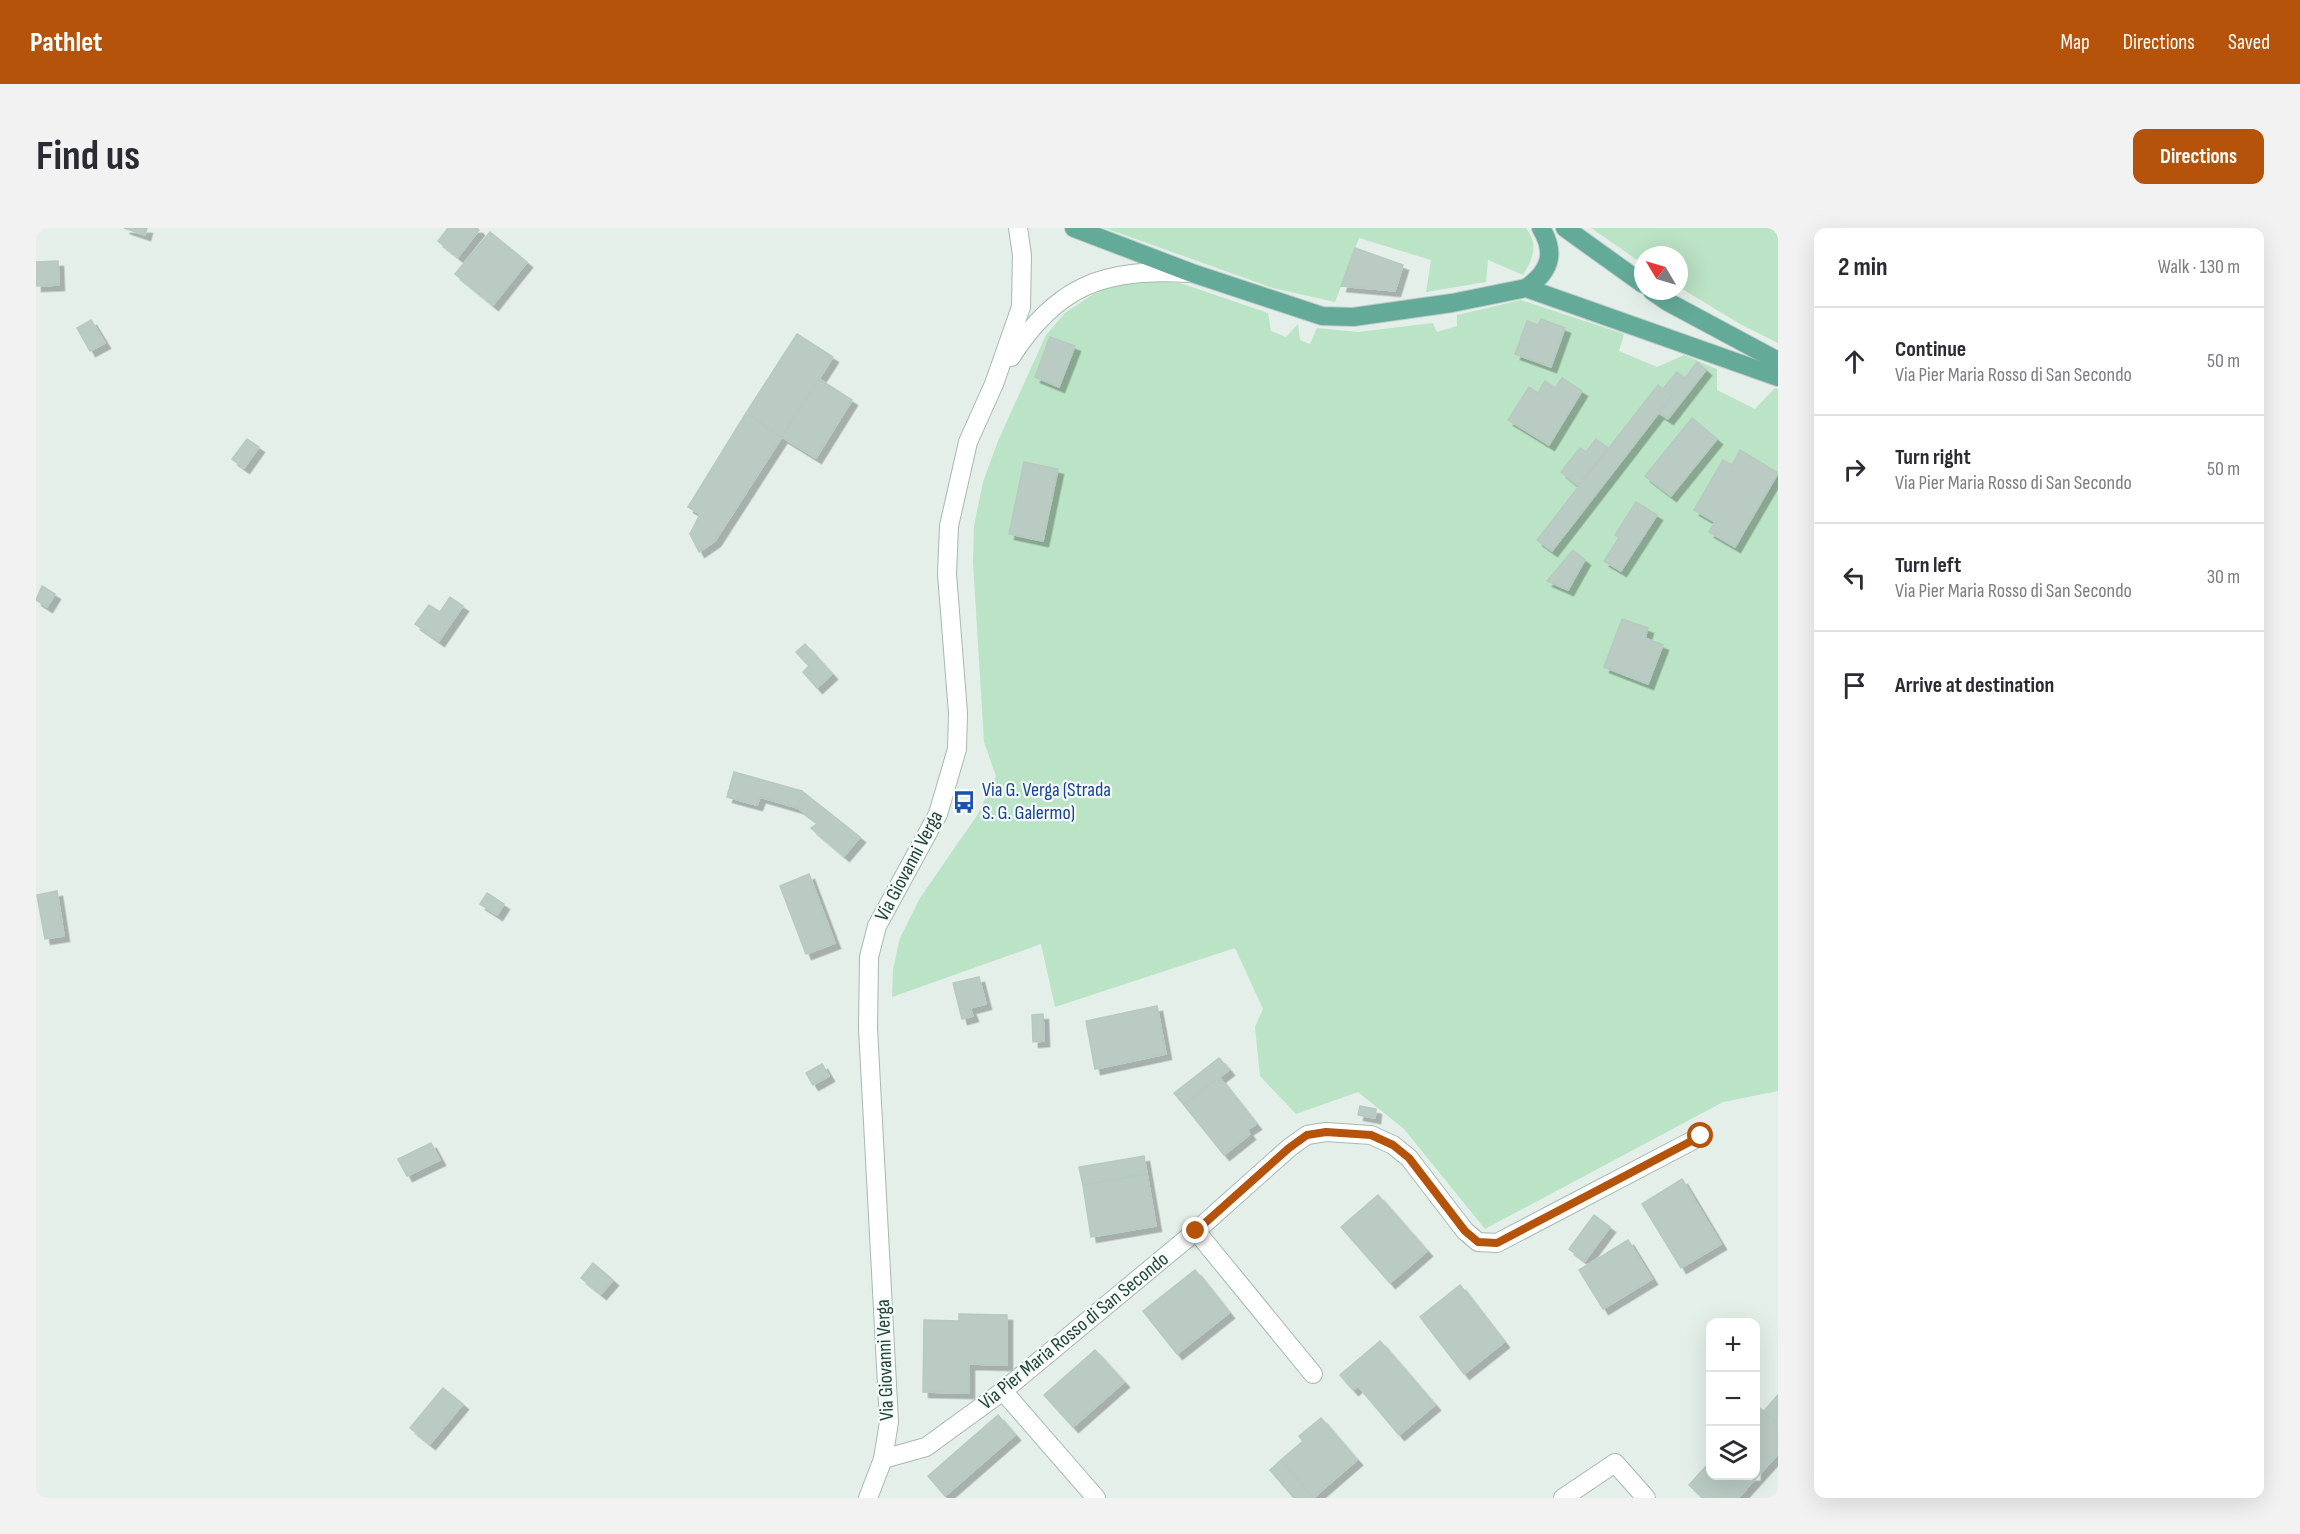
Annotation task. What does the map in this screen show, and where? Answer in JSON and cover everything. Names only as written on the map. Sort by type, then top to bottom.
[{"type":"main road","points":[[1074,228],[1192,273],[1322,316],[1364,315],[1452,303],[1526,288],[1540,279],[1550,263],[1551,248],[1541,228]]},
{"type":"main road","points":[[1565,228],[1634,278]]},
{"type":"main road","points":[[1526,288],[1778,377]]},
{"type":"main road","points":[[1665,300],[1778,361]]},
{"type":"street","points":[[994,384],[1021,307],[1022,255],[1018,228]]},
{"type":"street","points":[[994,384],[1028,331],[1051,308],[1076,291],[1103,278],[1151,271],[1192,273]]},
{"type":"street","name":"Via Giovanni Verga","points":[[868,1498],[883,1459],[889,1422],[867,986],[869,957],[881,918],[922,849],[938,814],[957,749],[958,713],[947,574],[949,526],[968,442],[994,384]]},
{"type":"street","name":"Via Pier Maria Rosso di San Secondo","points":[[883,1459],[926,1447],[1003,1391],[1196,1231],[1289,1148],[1307,1135],[1326,1132],[1371,1135],[1393,1145],[1409,1158],[1465,1231],[1478,1242],[1497,1243],[1701,1136]]},
{"type":"street","points":[[1196,1231],[1313,1374]]},
{"type":"street","points":[[1003,1391],[1096,1498]]},
{"type":"street","points":[[1563,1498],[1615,1463],[1646,1498]]},
{"type":"green space","points":[[1105,228],[1526,228],[1532,240],[1533,252],[1523,275],[1488,260],[1486,282],[1426,292],[1431,260],[1359,238],[1335,302],[1273,288]]},
{"type":"green space","points":[[1591,228],[1778,228],[1778,343],[1740,324],[1688,292],[1688,246],[1634,246],[1634,258]]},
{"type":"green space","points":[[1146,281],[1180,283],[1268,313],[1271,331],[1286,337],[1298,324],[1300,340],[1310,344],[1317,328],[1358,332],[1433,323],[1437,332],[1457,326],[1457,315],[1521,300],[1624,334],[1619,351],[1657,367],[1684,355],[1717,369],[1717,390],[1755,409],[1775,388],[1778,389],[1778,1091],[1723,1102],[1485,1229],[1404,1129],[1358,1092],[1296,1114],[1260,1076],[1255,1027],[1263,1009],[1235,948],[1055,1007],[1041,944],[892,997],[893,969],[900,938],[920,898],[978,814],[996,776],[984,742],[973,563],[974,526],[983,482],[998,441],[1046,335],[1065,313],[1092,295],[1117,284]]},
{"type":"building","points":[[124,228],[147,228],[145,235]]},
{"type":"building","points":[[448,228],[477,228],[479,230],[458,257],[438,241]]},
{"type":"building","points":[[490,232],[527,262],[493,305],[455,274]]},
{"type":"building","points":[[1355,248],[1403,265],[1395,291],[1341,286]]},
{"type":"building","points":[[58,261],[59,285],[36,286],[36,262]]},
{"type":"building","points":[[1541,319],[1565,328],[1551,367],[1515,354],[1527,321],[1538,325]]},
{"type":"building","points":[[91,320],[105,343],[90,351],[77,328]]},
{"type":"building","points":[[797,334],[833,357],[782,437],[746,413]]},
{"type":"building","points":[[1050,337],[1075,346],[1059,387],[1035,377]]},
{"type":"building","points":[[1697,362],[1706,370],[1668,419],[1659,413],[1672,396],[1663,389],[1677,372],[1685,378]]},
{"type":"building","points":[[1562,378],[1582,391],[1549,445],[1508,420],[1529,387],[1538,393],[1545,381],[1555,388]]},
{"type":"building","points":[[819,379],[852,400],[816,458],[782,437]]},
{"type":"building","points":[[1658,385],[1672,396],[1552,551],[1537,540]]},
{"type":"building","points":[[746,413],[782,437],[715,541],[699,552],[690,534],[700,514],[688,507]]},
{"type":"building","points":[[1692,418],[1717,439],[1671,496],[1645,476]]},
{"type":"building","points":[[247,439],[259,447],[244,468],[232,459]]},
{"type":"building","points":[[1596,439],[1608,448],[1578,486],[1561,472],[1580,448],[1586,452]]},
{"type":"building","points":[[1740,450],[1778,473],[1735,547],[1709,532],[1715,522],[1694,510],[1723,460],[1732,465]]},
{"type":"building","points":[[1024,462],[1058,469],[1043,541],[1009,534]]},
{"type":"building","points":[[1636,502],[1657,515],[1621,571],[1604,561],[1619,538],[1615,535]]},
{"type":"building","points":[[1573,550],[1585,560],[1568,590],[1547,581]]},
{"type":"building","points":[[42,586],[55,594],[47,607],[36,600]]},
{"type":"building","points":[[450,597],[463,606],[439,641],[415,624],[429,605],[440,612]]},
{"type":"building","points":[[1622,619],[1648,628],[1645,638],[1663,645],[1648,684],[1604,667]]},
{"type":"building","points":[[805,644],[832,674],[817,688],[803,672],[809,666],[796,652]]},
{"type":"building","points":[[734,772],[802,791],[798,808],[760,797],[757,805],[727,797]]},
{"type":"building","points":[[802,791],[860,837],[844,856],[811,828],[818,823],[798,808]]},
{"type":"building","points":[[809,874],[835,943],[806,954],[780,886]]},
{"type":"building","points":[[57,891],[64,936],[45,939],[37,895]]},
{"type":"building","points":[[487,893],[504,904],[497,915],[480,904]]},
{"type":"building","points":[[979,977],[986,1004],[970,1008],[973,1016],[962,1019],[953,983]]},
{"type":"building","points":[[1157,1006],[1166,1054],[1095,1069],[1086,1021]]},
{"type":"building","points":[[1043,1014],[1044,1041],[1033,1042],[1032,1015]]},
{"type":"building","points":[[1219,1058],[1229,1070],[1184,1105],[1174,1093]]},
{"type":"building","points":[[822,1064],[829,1076],[813,1085],[806,1073]]},
{"type":"building","points":[[1219,1077],[1256,1124],[1247,1130],[1250,1134],[1224,1155],[1184,1105]]},
{"type":"building","points":[[1360,1106],[1376,1109],[1375,1118],[1358,1115]]},
{"type":"building","points":[[431,1143],[440,1160],[407,1176],[398,1159]]},
{"type":"building","points":[[1144,1156],[1147,1174],[1083,1185],[1079,1167]]},
{"type":"building","points":[[1147,1174],[1156,1226],[1091,1237],[1083,1185]]},
{"type":"building","points":[[1682,1179],[1721,1244],[1681,1268],[1642,1204]]},
{"type":"building","points":[[1378,1195],[1427,1251],[1390,1283],[1341,1227]]},
{"type":"building","points":[[1594,1215],[1610,1227],[1585,1261],[1569,1249]]},
{"type":"building","points":[[1628,1240],[1652,1279],[1603,1309],[1579,1270]]},
{"type":"building","points":[[593,1263],[613,1280],[601,1294],[581,1278]]},
{"type":"building","points":[[1195,1270],[1229,1313],[1177,1354],[1143,1311]]},
{"type":"building","points":[[1460,1285],[1504,1342],[1464,1374],[1420,1317]]},
{"type":"building","points":[[959,1314],[1007,1315],[1007,1365],[969,1364],[969,1393],[923,1392],[924,1320],[959,1321]]},
{"type":"building","points":[[1380,1341],[1435,1405],[1399,1435],[1358,1386],[1353,1390],[1340,1375]]},
{"type":"building","points":[[1095,1350],[1124,1382],[1073,1427],[1044,1395]]},
{"type":"building","points":[[443,1388],[463,1404],[430,1444],[410,1428]]},
{"type":"building","points":[[1778,1395],[1778,1425],[1763,1412]]},
{"type":"building","points":[[1760,1408],[1778,1425],[1778,1454],[1760,1474]]},
{"type":"building","points":[[998,1415],[1015,1435],[945,1496],[928,1476]]},
{"type":"building","points":[[1321,1418],[1357,1460],[1313,1498],[1281,1460],[1303,1441],[1299,1436]]},
{"type":"building","points":[[1281,1460],[1313,1498],[1294,1498],[1270,1470]]},
{"type":"building","points":[[1706,1466],[1706,1480],[1754,1480],[1738,1498],[1703,1498],[1689,1485]]},
{"type":"place","name":"Via G. Verga (Strada S. G. Galermo)","points":[[964,802]]},
{"type":"route","points":[[1196,1231],[1289,1148],[1307,1135],[1326,1132],[1371,1135],[1393,1145],[1409,1158],[1465,1231],[1478,1242],[1497,1243],[1701,1136]]}]
